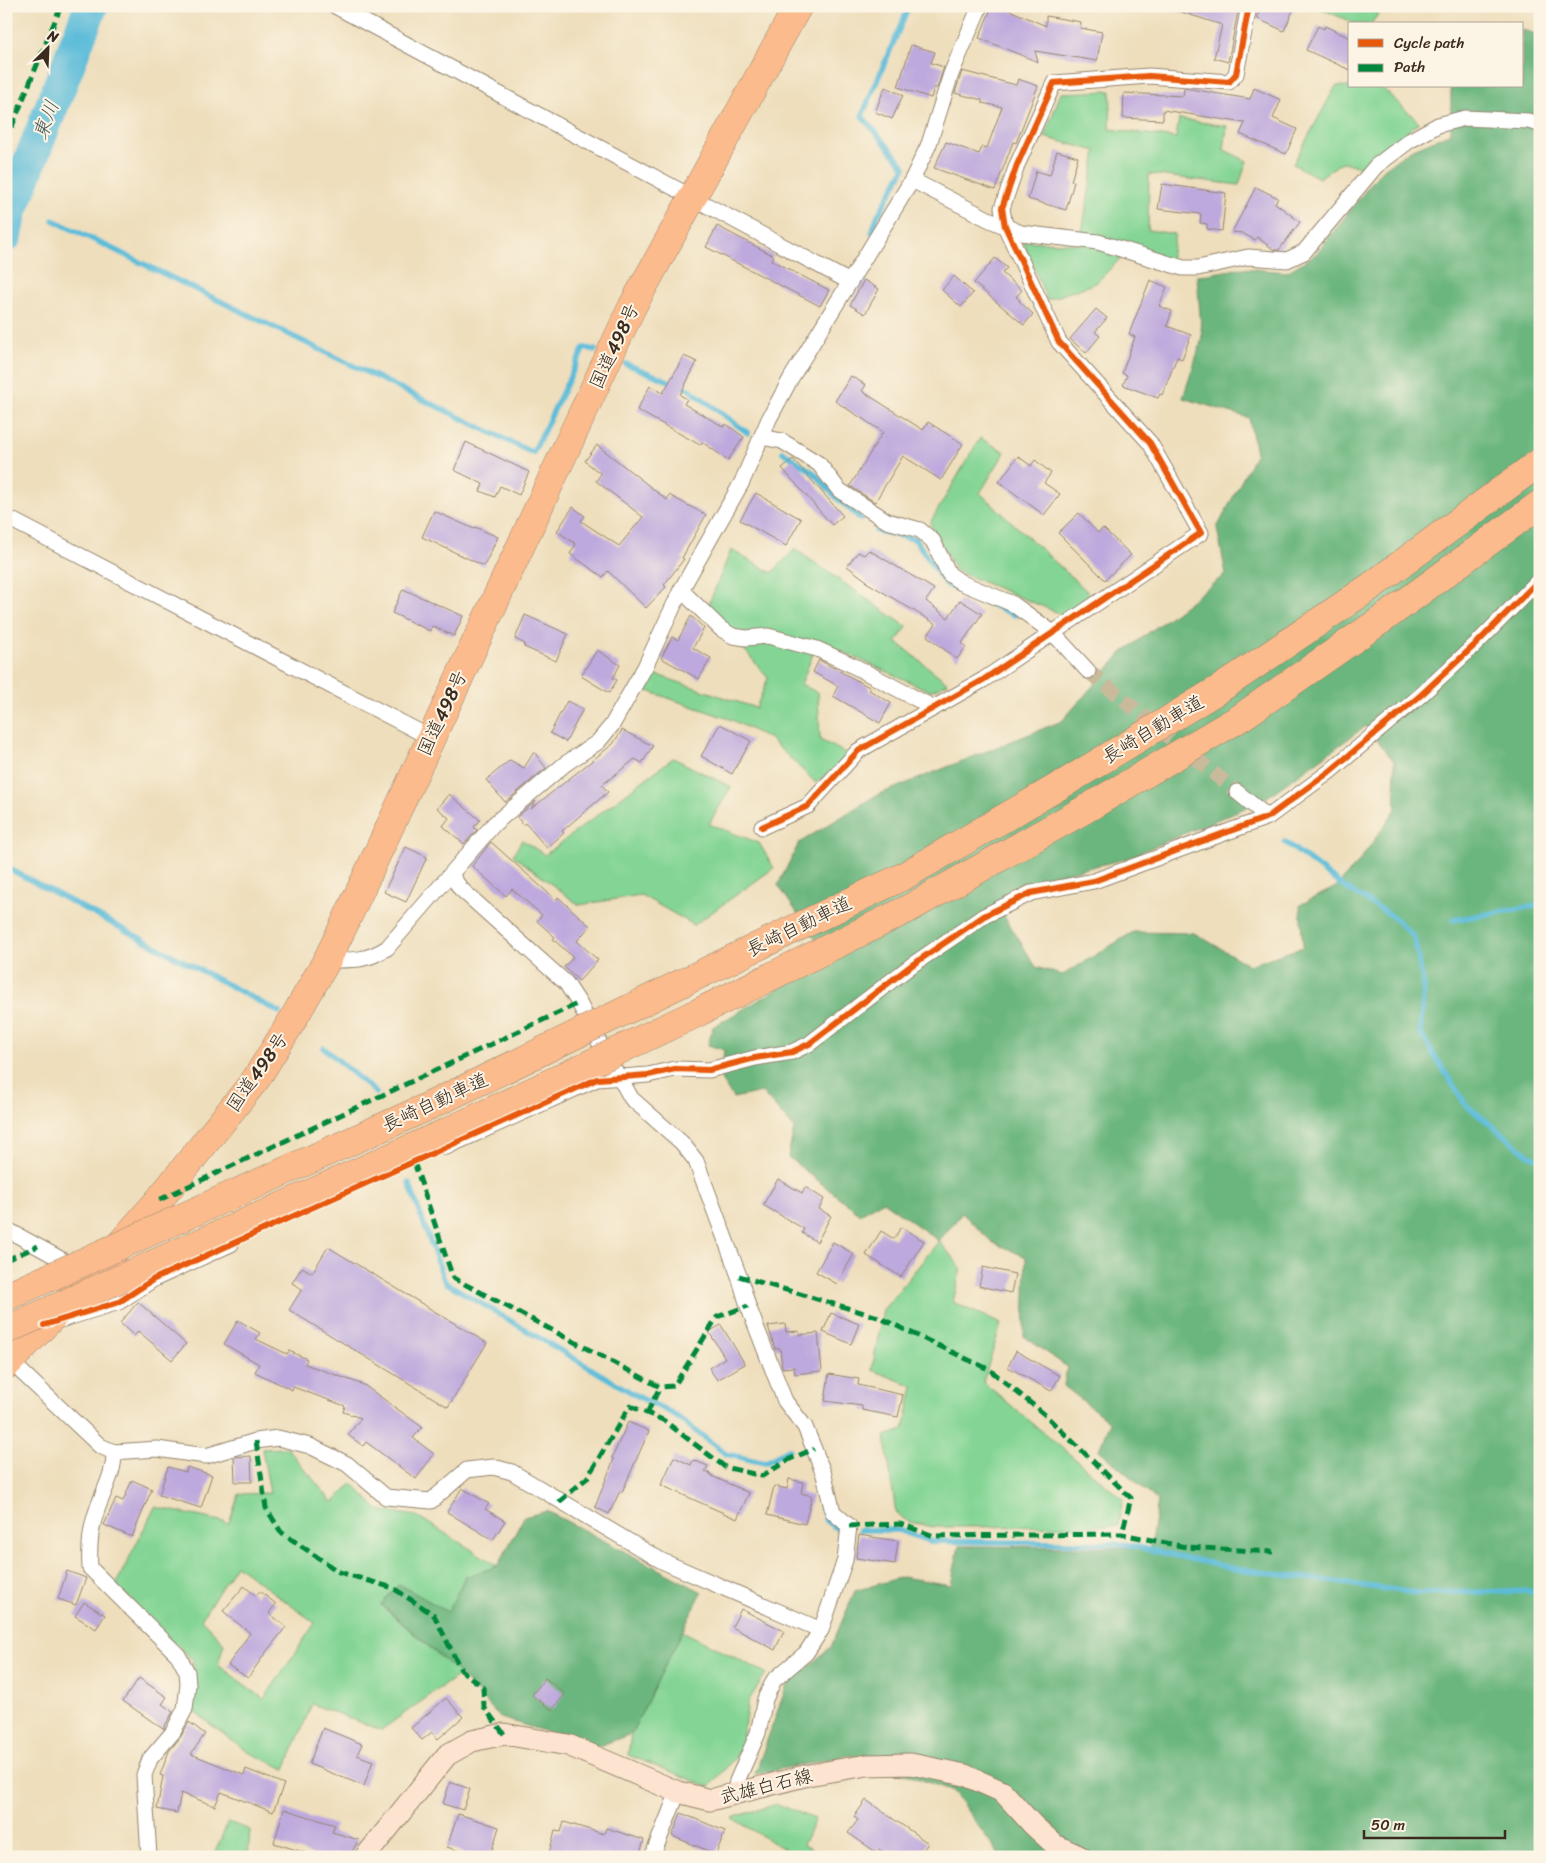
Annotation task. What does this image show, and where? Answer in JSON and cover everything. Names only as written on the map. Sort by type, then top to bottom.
[{"type":"highway","name":"国道498号","points":[[8,1363],[92,1276],[159,1200],[256,1079],[327,960],[632,307],[798,6]]},
{"type":"highway","name":"長崎自動車道","points":[[6,1297],[427,1107],[904,876],[1068,781],[1204,699],[1370,588],[1540,462]]},
{"type":"highway","name":"長崎自動車道","points":[[6,1330],[447,1132],[698,1013],[906,910],[1084,810],[1240,718],[1388,616],[1540,504]]},
{"type":"main road","name":"武雄白石線","points":[[365,1857],[447,1755],[472,1741],[504,1734],[568,1745],[678,1792],[710,1800],[808,1775],[867,1765],[911,1764],[965,1775],[1003,1792],[1033,1825],[1055,1845],[1081,1857]]},
{"type":"street","points":[[334,6],[850,282]]},
{"type":"street","points":[[327,960],[363,960],[374,957],[387,948],[494,824],[565,764],[598,742],[607,731],[645,667],[681,590],[742,482],[761,437],[791,378],[912,180],[929,144],[951,74],[980,6]]},
{"type":"street","points":[[762,827],[808,806],[858,751],[932,707],[983,680],[1201,533],[1150,443],[1059,342],[1005,226],[1002,208],[1016,165],[1054,83],[1149,76],[1229,82],[1236,74],[1249,6]]},
{"type":"street","points":[[912,180],[988,219],[1021,233],[1098,242],[1183,268],[1198,268],[1248,257],[1287,260],[1304,252],[1376,166],[1409,141],[1438,125],[1465,118],[1528,121],[1540,124]]},
{"type":"street","points":[[761,437],[782,441],[819,464],[839,490],[888,521],[920,530],[933,542],[949,574],[962,583],[1013,604],[1053,633],[1088,671]]},
{"type":"street","points":[[6,517],[431,738]]},
{"type":"street","points":[[44,1326],[119,1302],[154,1279],[597,1079],[648,1075],[675,1069],[709,1070],[755,1058],[792,1052],[809,1044],[912,965],[984,916],[1031,893],[1094,881],[1268,817],[1329,772],[1421,695],[1478,642],[1540,579]]},
{"type":"street","points":[[681,590],[720,629],[733,636],[746,638],[768,636],[817,649],[932,707]]},
{"type":"street","points":[[1237,792],[1268,817]]},
{"type":"street","points":[[451,874],[461,889],[566,983],[631,1098],[682,1143],[696,1161],[739,1276],[748,1306],[785,1401],[804,1427],[814,1449],[824,1475],[833,1512],[849,1526],[844,1560],[820,1630],[806,1653],[774,1680],[765,1699],[758,1733],[737,1781],[735,1794]]},
{"type":"street","points":[[6,1229],[92,1276]]},
{"type":"street","points":[[8,1363],[100,1446],[114,1452],[157,1449],[206,1456],[256,1440],[278,1438],[310,1446],[347,1464],[386,1497],[431,1501],[467,1470],[492,1467],[512,1472],[662,1561],[820,1630]]},
{"type":"street","points":[[114,1452],[114,1463],[95,1514],[89,1551],[90,1568],[178,1654],[187,1672],[188,1685],[184,1709],[173,1732],[150,1759],[144,1775],[149,1857]]},
{"type":"street","points":[[652,1857],[678,1792]]},
{"type":"green space","points":[[1315,6],[1384,6],[1372,22],[1351,22]]},
{"type":"green space","points":[[1524,31],[1540,35],[1540,1857],[1001,1857],[953,1791],[851,1755],[755,1774],[787,1685],[831,1647],[855,1591],[902,1577],[951,1585],[959,1546],[1150,1548],[1158,1501],[1099,1450],[1110,1422],[1064,1386],[1067,1367],[1024,1336],[1026,1257],[992,1242],[962,1213],[939,1241],[883,1201],[860,1214],[788,1157],[794,1128],[762,1092],[733,1098],[721,1080],[724,1050],[708,1045],[713,1027],[829,959],[778,885],[799,843],[875,796],[1062,721],[1122,653],[1226,574],[1217,528],[1256,453],[1249,418],[1183,398],[1202,339],[1197,276],[1242,268],[1287,272],[1316,254],[1381,171],[1409,151],[1451,133],[1451,88],[1524,88]],"holes":[[[1366,726],[1394,761],[1396,809],[1358,863],[1336,887],[1300,905],[1303,947],[1249,965],[1194,933],[1133,932],[1063,975],[1036,967],[1001,911],[1019,884],[1125,859],[1263,800]]]},
{"type":"green space","points":[[1336,86],[1382,88],[1419,122],[1365,168],[1342,162],[1319,178],[1293,164]]},
{"type":"green space","points":[[1111,91],[1110,129],[1176,138],[1179,119],[1227,126],[1224,150],[1247,161],[1239,185],[1149,174],[1148,230],[1175,234],[1169,269],[1123,256],[1096,283],[1047,300],[1023,241],[1080,244],[1096,151],[1044,137],[1061,93]]},
{"type":"green space","points":[[980,438],[1005,452],[980,493],[1090,594],[1066,616],[956,571],[930,523]]},
{"type":"green space","points":[[795,549],[907,627],[896,642],[948,683],[930,691],[818,641],[801,684],[818,693],[820,740],[850,755],[816,783],[770,739],[732,720],[645,690],[651,673],[756,708],[768,678],[708,606],[731,550],[772,573]]},
{"type":"green space","points":[[673,758],[731,787],[709,824],[759,843],[774,868],[694,925],[641,895],[579,905],[513,855],[522,840],[545,855]]},
{"type":"green space","points":[[939,1241],[961,1268],[953,1302],[1001,1324],[983,1382],[1123,1499],[1118,1526],[934,1527],[909,1522],[896,1514],[885,1436],[904,1430],[913,1386],[872,1370],[883,1310]]},
{"type":"green space","points":[[287,1448],[333,1503],[352,1483],[378,1510],[417,1516],[498,1566],[465,1577],[448,1613],[399,1585],[381,1605],[460,1674],[381,1730],[312,1704],[285,1769],[248,1752],[194,1712],[193,1660],[158,1629],[116,1584],[155,1507],[229,1523],[239,1494],[270,1493],[262,1449]],"holes":[[[236,1565],[315,1623],[264,1699],[218,1665],[224,1643],[201,1619]]]},
{"type":"green space","points":[[547,1511],[702,1592],[631,1734],[596,1747],[501,1718],[460,1674],[381,1604],[399,1584],[448,1612],[465,1577],[498,1566],[524,1517]]},
{"type":"green space","points":[[682,1631],[766,1673],[748,1702],[740,1751],[710,1787],[628,1755],[631,1734]]},
{"type":"green space","points":[[777,1804],[815,1819],[803,1845],[826,1857],[797,1857],[732,1818]]},
{"type":"green space","points":[[228,1822],[250,1830],[248,1857],[213,1857]]},
{"type":"building","points":[[992,6],[1000,6],[1046,26],[1046,16],[1081,22],[1080,28],[1102,32],[1097,61],[1035,51],[1038,62],[979,38]]},
{"type":"building","points":[[1173,6],[1239,6],[1228,62],[1214,58],[1222,25],[1172,9]]},
{"type":"building","points":[[1262,6],[1295,6],[1284,31],[1256,18]]},
{"type":"building","points":[[1318,26],[1324,29],[1325,26],[1348,37],[1348,69],[1306,50]]},
{"type":"building","points":[[911,45],[935,52],[931,63],[944,67],[937,88],[934,88],[931,98],[898,87]]},
{"type":"building","points":[[962,71],[1016,85],[1018,79],[1038,86],[1016,143],[1013,142],[995,190],[934,168],[946,142],[979,154],[982,147],[987,148],[1002,107],[982,103],[982,100],[955,93]]},
{"type":"building","points":[[885,87],[903,95],[892,119],[875,112]]},
{"type":"building","points":[[1184,88],[1250,99],[1254,88],[1281,100],[1273,118],[1297,129],[1286,154],[1240,134],[1245,123],[1163,110],[1163,120],[1123,118],[1124,93],[1183,96]]},
{"type":"building","points":[[1057,151],[1078,157],[1071,181],[1074,182],[1066,210],[1028,199],[1036,171],[1050,175]]},
{"type":"building","points":[[1162,184],[1226,193],[1222,231],[1207,229],[1207,224],[1200,223],[1201,214],[1158,209]]},
{"type":"building","points":[[1256,187],[1278,198],[1275,203],[1300,222],[1279,250],[1274,250],[1257,237],[1255,240],[1242,233],[1232,232]]},
{"type":"building","points":[[717,226],[774,256],[771,260],[829,290],[820,306],[706,247]]},
{"type":"building","points":[[995,258],[1007,268],[1002,273],[1022,290],[1016,297],[1033,314],[1024,325],[974,283]]},
{"type":"building","points":[[954,276],[973,293],[961,307],[942,290]]},
{"type":"building","points":[[864,280],[879,289],[865,314],[850,305]]},
{"type":"building","points":[[1150,280],[1167,287],[1159,306],[1172,311],[1167,326],[1191,335],[1182,359],[1177,357],[1162,395],[1160,394],[1158,398],[1123,385],[1127,375],[1122,373],[1135,337],[1129,334]]},
{"type":"building","points":[[1096,309],[1107,318],[1095,332],[1100,336],[1086,353],[1070,339]]},
{"type":"building","points":[[684,356],[697,362],[680,395],[687,399],[684,404],[724,427],[726,424],[744,437],[728,460],[702,442],[700,445],[637,410],[650,386],[663,393]]},
{"type":"building","points":[[851,376],[866,385],[862,391],[923,430],[928,422],[963,444],[941,480],[903,456],[875,502],[850,486],[883,432],[835,401]]},
{"type":"building","points":[[466,442],[529,472],[519,495],[500,486],[495,497],[480,491],[483,484],[454,470]]},
{"type":"building","points":[[597,445],[667,500],[669,495],[706,515],[682,558],[684,559],[664,585],[666,587],[646,608],[608,571],[603,577],[570,554],[576,544],[557,531],[573,507],[585,516],[581,521],[619,546],[643,517],[596,481],[601,474],[585,461]]},
{"type":"building","points":[[1018,456],[1031,466],[1035,460],[1051,473],[1044,483],[1060,494],[1044,515],[999,482]]},
{"type":"building","points":[[793,459],[843,516],[832,525],[782,468]]},
{"type":"building","points":[[756,493],[801,519],[786,546],[740,520]]},
{"type":"building","points":[[434,511],[474,529],[475,527],[498,537],[484,566],[422,537]]},
{"type":"building","points":[[1079,513],[1098,533],[1103,528],[1131,555],[1105,580],[1058,533]]},
{"type":"building","points":[[869,550],[934,589],[926,601],[948,618],[960,600],[982,614],[962,643],[966,647],[957,659],[927,636],[936,624],[866,582],[847,566],[858,552],[864,555]]},
{"type":"building","points":[[403,589],[463,616],[454,636],[432,626],[430,631],[392,613]]},
{"type":"building","points":[[525,615],[568,634],[556,661],[524,647],[525,644],[515,639]]},
{"type":"building","points":[[691,616],[704,628],[693,648],[711,658],[699,679],[661,658],[672,637],[678,640]]},
{"type":"building","points":[[597,650],[620,665],[613,678],[617,680],[609,693],[581,676]]},
{"type":"building","points":[[819,660],[871,688],[869,690],[891,703],[880,723],[833,696],[838,686],[813,672]]},
{"type":"building","points":[[567,701],[583,709],[566,742],[550,733]]},
{"type":"building","points":[[720,724],[751,741],[732,774],[701,756]]},
{"type":"building","points":[[622,730],[653,746],[642,763],[635,759],[602,785],[608,792],[562,831],[564,833],[547,848],[525,823],[523,825],[517,817],[536,801],[531,809],[613,744]]},
{"type":"building","points":[[534,752],[546,768],[505,802],[486,780],[510,760],[524,768]]},
{"type":"building","points":[[449,794],[480,820],[474,827],[477,830],[464,844],[443,826],[449,818],[437,808]]},
{"type":"building","points":[[491,842],[556,900],[558,897],[590,926],[577,941],[598,960],[579,981],[564,967],[573,957],[537,921],[542,915],[512,889],[506,896],[472,866]]},
{"type":"building","points":[[406,847],[427,857],[406,902],[384,892]]},
{"type":"building","points":[[778,1179],[802,1193],[805,1187],[824,1199],[819,1209],[831,1216],[817,1242],[802,1233],[804,1229],[763,1205]]},
{"type":"building","points":[[901,1227],[924,1241],[901,1277],[866,1255],[881,1231],[894,1239]]},
{"type":"building","points":[[833,1242],[854,1254],[837,1284],[816,1272]]},
{"type":"building","points":[[328,1247],[487,1343],[448,1407],[289,1310],[302,1289],[292,1283],[302,1267],[312,1273]]},
{"type":"building","points":[[983,1267],[1015,1274],[1011,1293],[979,1286]]},
{"type":"building","points":[[138,1302],[186,1344],[172,1360],[138,1331],[134,1336],[120,1323]]},
{"type":"building","points":[[831,1313],[859,1324],[851,1344],[823,1332]]},
{"type":"building","points":[[238,1320],[260,1333],[256,1339],[287,1354],[289,1351],[307,1359],[305,1364],[364,1385],[422,1427],[413,1438],[434,1454],[416,1479],[366,1442],[363,1446],[348,1435],[361,1418],[343,1412],[345,1406],[293,1387],[292,1390],[255,1372],[259,1364],[224,1344]]},
{"type":"building","points":[[785,1324],[786,1332],[799,1331],[799,1335],[818,1333],[822,1371],[795,1374],[794,1367],[782,1368],[780,1348],[775,1349],[768,1326]]},
{"type":"building","points":[[721,1325],[745,1364],[717,1380],[709,1368],[725,1358],[709,1332]]},
{"type":"building","points":[[1016,1351],[1060,1376],[1051,1391],[1008,1367]]},
{"type":"building","points":[[829,1374],[859,1379],[858,1385],[903,1395],[898,1417],[862,1410],[862,1406],[825,1401]]},
{"type":"building","points":[[628,1422],[649,1431],[622,1492],[620,1491],[609,1514],[595,1507],[614,1459],[612,1458]]},
{"type":"building","points":[[251,1456],[252,1482],[235,1482],[234,1457]]},
{"type":"building","points":[[674,1457],[691,1465],[693,1460],[708,1466],[705,1471],[712,1476],[749,1493],[737,1519],[661,1485]]},
{"type":"building","points":[[168,1467],[186,1472],[187,1467],[212,1475],[201,1508],[159,1495]]},
{"type":"building","points":[[789,1479],[803,1482],[801,1493],[812,1496],[805,1524],[767,1515],[774,1486],[787,1489]]},
{"type":"building","points":[[132,1480],[152,1489],[132,1537],[104,1525],[116,1498],[123,1501]]},
{"type":"building","points":[[462,1488],[489,1504],[485,1509],[505,1521],[493,1540],[447,1512]]},
{"type":"building","points":[[859,1535],[898,1541],[895,1564],[856,1558]]},
{"type":"building","points":[[67,1571],[86,1578],[76,1605],[58,1599]]},
{"type":"building","points":[[244,1586],[256,1596],[260,1591],[276,1604],[269,1613],[286,1627],[248,1678],[228,1665],[250,1633],[223,1611]]},
{"type":"building","points":[[84,1602],[105,1615],[96,1629],[75,1616]]},
{"type":"building","points":[[741,1609],[784,1631],[775,1650],[732,1627]]},
{"type":"building","points":[[139,1678],[167,1697],[162,1704],[173,1712],[163,1729],[123,1701]]},
{"type":"building","points":[[545,1678],[565,1694],[552,1710],[532,1695]]},
{"type":"building","points":[[446,1698],[463,1717],[438,1739],[432,1732],[422,1740],[411,1728]]},
{"type":"building","points":[[189,1722],[205,1734],[191,1754],[244,1775],[246,1769],[284,1784],[273,1812],[221,1792],[215,1806],[181,1793],[177,1813],[157,1809],[163,1776],[160,1775],[169,1751],[180,1738]]},
{"type":"building","points":[[323,1728],[362,1744],[357,1755],[373,1761],[364,1786],[309,1764]]},
{"type":"building","points":[[450,1782],[470,1789],[463,1810],[443,1804]]},
{"type":"building","points":[[866,1800],[928,1843],[919,1857],[890,1857],[879,1849],[876,1852],[848,1833],[858,1820],[854,1817]]},
{"type":"building","points":[[284,1809],[335,1825],[332,1832],[359,1840],[349,1857],[319,1857],[274,1843]]},
{"type":"building","points":[[681,1813],[725,1831],[716,1854],[672,1836]]},
{"type":"building","points":[[458,1814],[499,1827],[490,1857],[477,1857],[447,1847]]},
{"type":"building","points":[[564,1822],[604,1834],[606,1828],[644,1840],[639,1857],[548,1857],[555,1831],[561,1832]]},
{"type":"waterway","name":"東川","points":[[6,235],[11,210],[91,6]]},
{"type":"waterway","points":[[872,232],[877,217],[905,167],[862,116],[909,6]]},
{"type":"waterway","points":[[53,220],[533,453],[584,348],[595,350]]},
{"type":"waterway","points":[[626,364],[689,389],[748,433]]},
{"type":"waterway","points":[[783,452],[814,473],[838,499],[861,519]]},
{"type":"waterway","points":[[876,531],[915,539],[946,585],[1015,615]]},
{"type":"waterway","points":[[1285,842],[1344,887],[1392,916],[1414,937],[1424,987],[1420,1033],[1466,1105],[1529,1155],[1540,1159]]},
{"type":"waterway","points":[[6,867],[279,1012]]},
{"type":"waterway","points":[[1453,920],[1540,905]]},
{"type":"waterway","points":[[324,1048],[376,1093]]},
{"type":"waterway","points":[[409,1183],[445,1282],[639,1397],[672,1413],[726,1454],[765,1463],[789,1449]]},
{"type":"waterway","points":[[815,1481],[826,1521],[842,1532]]},
{"type":"waterway","points":[[860,1530],[898,1530],[929,1541],[1124,1544],[1231,1568],[1417,1593],[1540,1591]]},
{"type":"tunnel","points":[[1088,671],[1237,792]]},
{"type":"marked path","points":[[6,141],[61,6]]},
{"type":"marked path","points":[[159,1200],[579,1003]]},
{"type":"marked path","points":[[414,1162],[453,1278],[660,1387],[674,1386],[717,1317],[748,1306]]},
{"type":"marked path","points":[[6,1260],[38,1246]]},
{"type":"marked path","points":[[739,1276],[878,1317],[990,1370],[1044,1414],[1131,1498],[1122,1534]]},
{"type":"marked path","points":[[6,1360],[10,1361]]},
{"type":"marked path","points":[[647,1413],[660,1387]]},
{"type":"marked path","points":[[559,1502],[587,1478],[630,1406],[663,1420],[725,1467],[762,1476],[790,1459],[814,1449]]},
{"type":"marked path","points":[[256,1441],[266,1508],[281,1532],[339,1572],[393,1588],[434,1615],[461,1670],[483,1687],[484,1707],[504,1734]]},
{"type":"marked path","points":[[849,1526],[900,1524],[934,1536],[1122,1534],[1186,1547],[1273,1552]]},
{"type":"cycle path","points":[[762,827],[808,806],[858,751],[983,680],[1201,533],[1150,443],[1059,342],[1005,226],[1002,208],[1017,165],[1054,83],[1149,76],[1229,82],[1236,74],[1249,6]]},
{"type":"cycle path","points":[[44,1325],[119,1302],[154,1279],[597,1079],[648,1075],[675,1069],[709,1070],[755,1058],[792,1052],[809,1044],[912,965],[984,916],[1031,893],[1094,881],[1268,817],[1329,772],[1421,695],[1478,642],[1540,579]]}]
